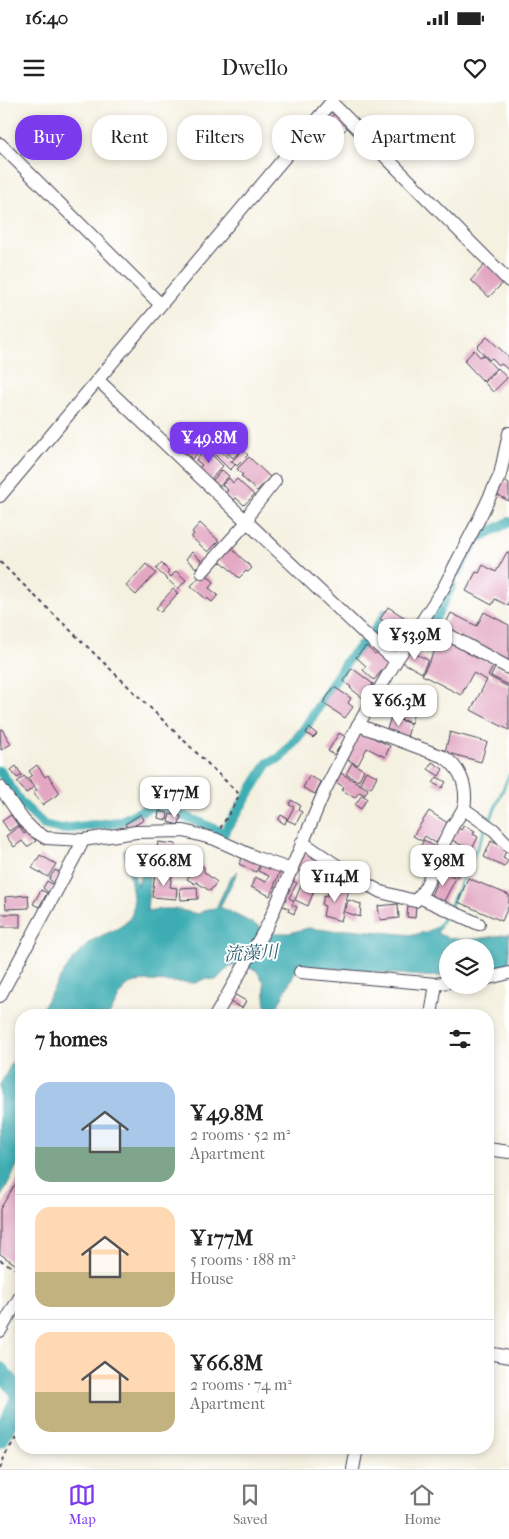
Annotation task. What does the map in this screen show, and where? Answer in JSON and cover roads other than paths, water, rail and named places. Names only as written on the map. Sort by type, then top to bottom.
[{"type":"street","points":[[1,491],[98,380],[328,102],[509,281]]},
{"type":"street","points":[[0,144],[160,304]]},
{"type":"street","points":[[98,380],[396,661]]},
{"type":"street","points":[[219,1009],[268,924],[325,790],[358,725],[404,648],[443,589],[505,477],[509,439]]},
{"type":"street","points":[[202,572],[248,521],[251,511],[275,481]]},
{"type":"street","points":[[422,622],[509,668]]},
{"type":"street","points":[[302,842],[357,879],[381,892],[415,901],[423,893],[438,855],[457,818],[464,809],[464,789],[460,773],[452,763],[444,757],[358,725]]},
{"type":"street","points":[[0,787],[23,820],[42,836],[82,840],[136,832],[184,831],[215,839],[257,858],[292,870]]},
{"type":"street","points":[[464,809],[489,826],[509,846]]},
{"type":"street","points":[[0,996],[82,840]]},
{"type":"street","points":[[419,897],[479,924]]},
{"type":"street","points":[[300,972],[439,983]]},
{"type":"street","points":[[494,977],[509,973]]},
{"type":"street","points":[[433,1009],[439,992]]},
{"type":"street","points":[[494,1150],[509,1152]]},
{"type":"street","points":[[0,1331],[15,1305]]},
{"type":"street","points":[[494,1354],[509,1357]]},
{"type":"street","points":[[353,1469],[356,1454]]},
{"type":"water","name":"流藻川","points":[[152,845],[147,911],[176,909],[198,914],[207,909],[216,908],[230,878],[238,871],[220,907],[272,933],[289,933],[308,928],[334,931],[349,929],[413,935],[439,926],[441,927],[437,933],[454,939],[439,939],[439,976],[297,968],[276,1009],[266,1009],[264,982],[256,970],[242,966],[233,966],[216,980],[204,979],[196,983],[135,982],[124,988],[112,1009],[42,1009],[61,977],[81,951],[89,943],[123,925],[131,916],[133,894],[124,851],[127,848],[137,886]]},
{"type":"water","points":[[509,934],[509,965],[494,968],[494,939],[473,939]]},
{"type":"water","points":[[15,1057],[15,1170],[0,1199],[0,1085]]},
{"type":"waterway","points":[[458,572],[476,539],[509,522]]},
{"type":"waterway","points":[[0,771],[20,802],[44,825],[61,829],[119,822],[152,806],[189,818],[224,833],[268,763],[280,758],[303,731],[348,659],[371,636],[386,613],[425,638],[452,585]]},
{"type":"waterway","points":[[489,823],[509,775]]},
{"type":"waterway","points":[[450,907],[486,828]]},
{"type":"waterway","points":[[437,928],[448,912]]},
{"type":"waterway","points":[[0,1371],[15,1387]]},
{"type":"waterway","points":[[0,1439],[15,1407]]}]
